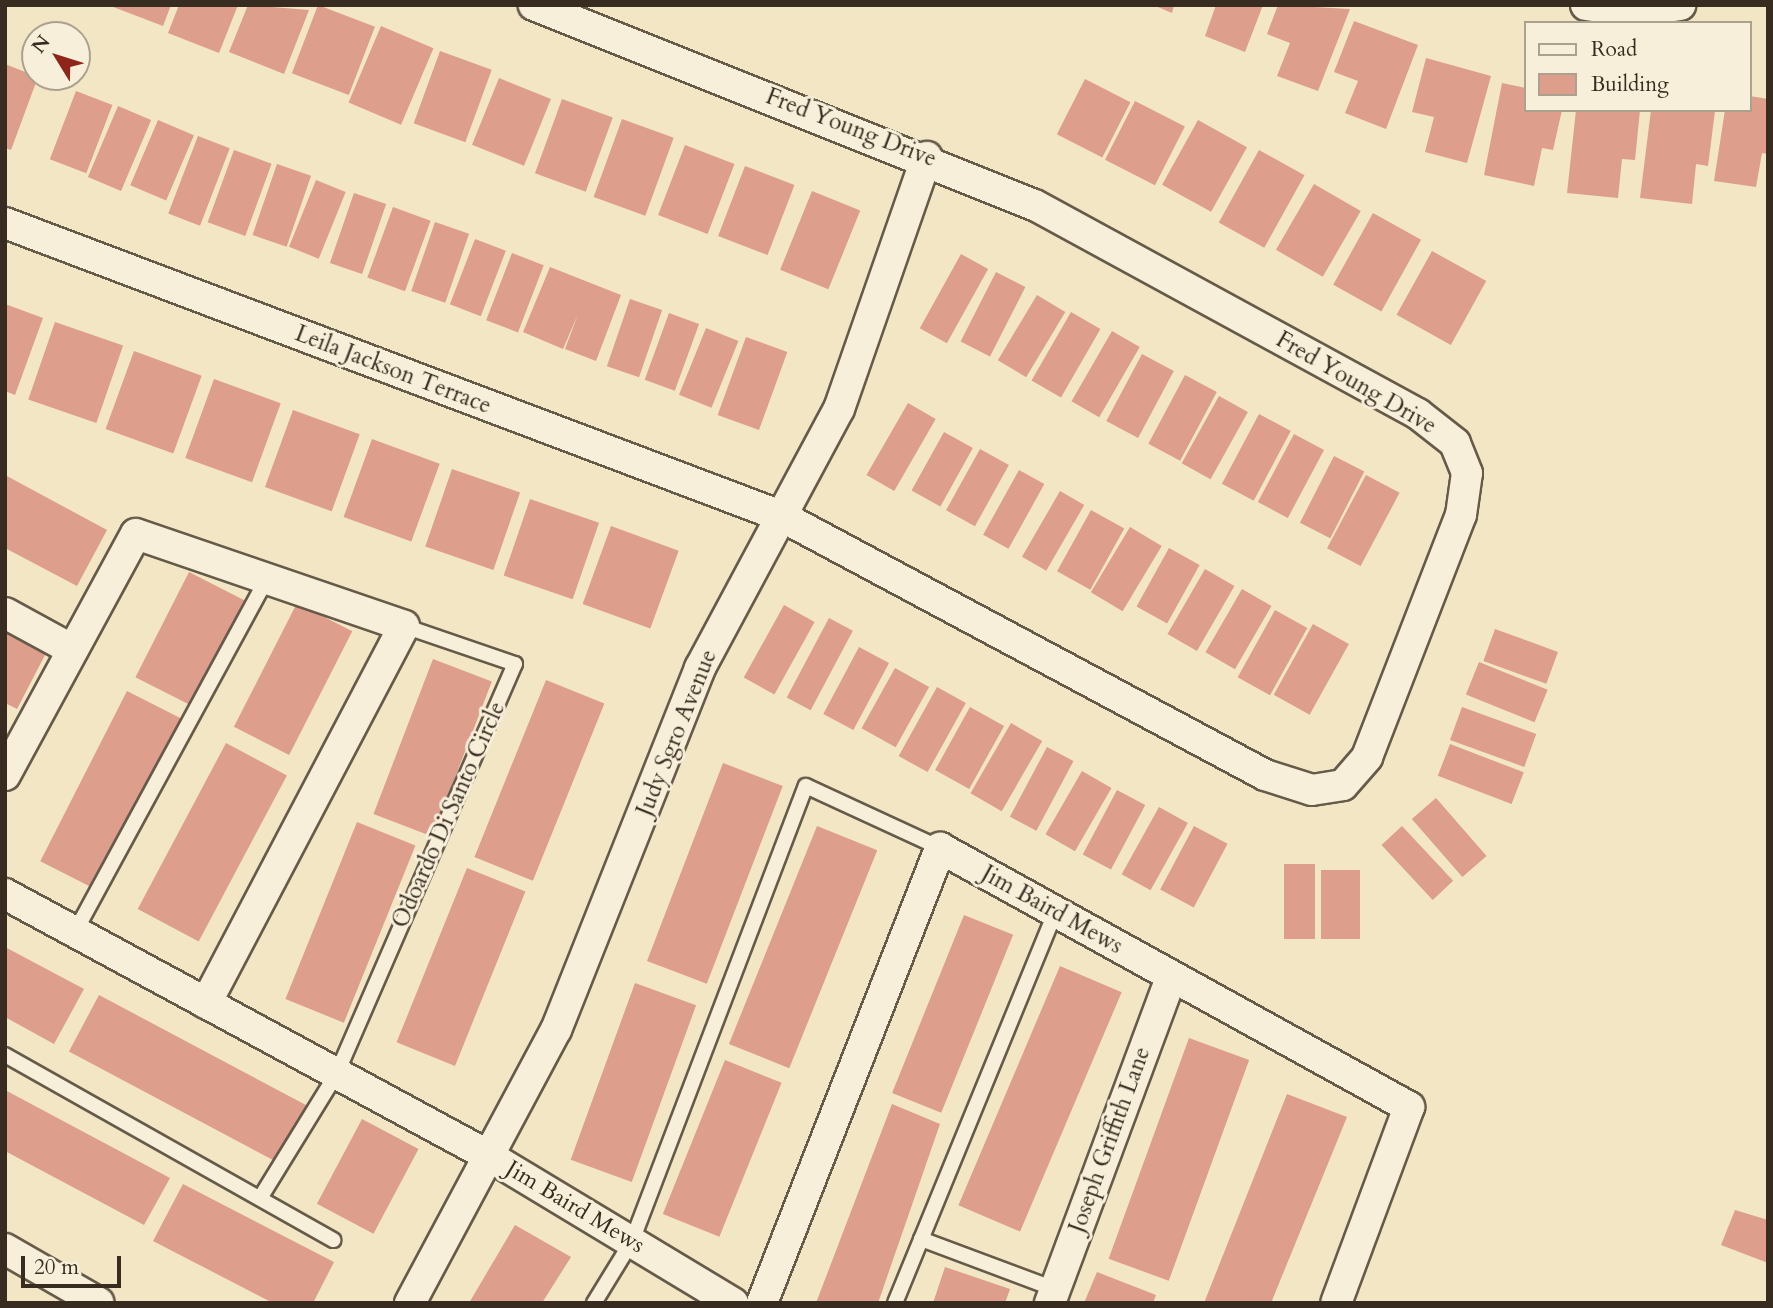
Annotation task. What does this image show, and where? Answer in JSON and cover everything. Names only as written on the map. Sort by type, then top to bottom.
[{"type":"street","name":"Fred Young Drive","points":[[534,5],[927,157],[1046,211],[1418,414],[1455,443],[1467,473],[1461,515],[1367,757],[1343,785],[1312,790],[1265,775],[781,516]]},
{"type":"street","points":[[1586,5],[1634,12],[1680,5]]},
{"type":"street","name":"Judy Sgro Avenue","points":[[410,1303],[489,1156],[584,968],[700,668],[848,387],[927,157]]},
{"type":"street","name":"Leila Jackson Terrace","points":[[5,223],[781,516]]},
{"type":"street","name":"Odoardo Di Santo Circle","points":[[9,761],[136,534],[404,626]]},
{"type":"street","points":[[5,613],[73,650]]},
{"type":"street","points":[[206,1003],[404,626]]},
{"type":"street","points":[[762,1303],[940,848]]},
{"type":"street","name":"Jim Baird Mews","points":[[940,848],[1409,1107],[1336,1303]]},
{"type":"street","points":[[5,894],[489,1156]]},
{"type":"street","name":"Joseph Griffith Lane","points":[[1052,1296],[1171,977]]},
{"type":"street","name":"Jim Baird Mews","points":[[489,1156],[733,1303]]},
{"type":"street","points":[[5,1250],[99,1303]]},
{"type":"lane","points":[[75,932],[267,579]]},
{"type":"lane","name":"Odoardo Di Santo Circle","points":[[337,1073],[515,664],[404,626]]},
{"type":"lane","points":[[594,1303],[632,1241],[806,786],[940,848]]},
{"type":"lane","points":[[895,1303],[1055,912]]},
{"type":"lane","points":[[5,1055],[262,1195],[333,1240]]},
{"type":"lane","points":[[262,1195],[337,1073]]},
{"type":"lane","points":[[921,1239],[1052,1296]]},
{"type":"building","points":[[108,5],[171,5],[163,26]]},
{"type":"building","points":[[179,5],[238,5],[219,53],[168,33]]},
{"type":"building","points":[[248,5],[309,10],[284,74],[229,52]]},
{"type":"building","points":[[318,5],[375,27],[349,95],[292,73]]},
{"type":"building","points":[[1153,5],[1174,5],[1172,13]]},
{"type":"building","points":[[1216,5],[1263,5],[1245,52],[1205,36]]},
{"type":"building","points":[[1278,5],[1350,9],[1318,91],[1277,76],[1290,43],[1267,34]]},
{"type":"building","points":[[1354,21],[1418,45],[1386,129],[1345,113],[1358,81],[1334,72]]},
{"type":"building","points":[[381,26],[433,48],[401,125],[349,102]]},
{"type":"building","points":[[440,51],[492,70],[465,142],[414,123]]},
{"type":"building","points":[[1426,58],[1491,76],[1467,163],[1425,152],[1434,117],[1412,112]]},
{"type":"building","points":[[5,64],[21,70],[21,91],[33,91],[11,150],[5,148]]},
{"type":"building","points":[[499,78],[551,99],[524,166],[472,145]]},
{"type":"building","points":[[1085,79],[1130,102],[1102,157],[1057,134]]},
{"type":"building","points":[[1502,83],[1524,88],[1524,112],[1562,112],[1553,150],[1542,148],[1534,186],[1484,175]]},
{"type":"building","points":[[76,91],[112,105],[86,173],[50,159]]},
{"type":"building","points":[[1752,96],[1768,99],[1768,154],[1762,153],[1756,187],[1714,181],[1725,112],[1752,112]]},
{"type":"building","points":[[562,99],[613,117],[586,192],[535,173]]},
{"type":"building","points":[[1135,101],[1185,126],[1155,185],[1105,160]]},
{"type":"building","points":[[118,106],[151,120],[121,191],[88,177]]},
{"type":"building","points":[[1576,112],[1640,112],[1635,160],[1622,159],[1618,198],[1567,193]]},
{"type":"building","points":[[1651,112],[1715,112],[1708,166],[1696,164],[1692,204],[1640,198]]},
{"type":"building","points":[[622,119],[674,138],[645,216],[594,197]]},
{"type":"building","points":[[158,120],[194,135],[166,201],[130,185]]},
{"type":"building","points":[[1198,120],[1247,147],[1211,212],[1162,185]]},
{"type":"building","points":[[198,136],[230,148],[200,226],[168,213]]},
{"type":"building","points":[[685,145],[734,164],[708,234],[658,215]]},
{"type":"building","points":[[234,150],[272,164],[245,236],[208,222]]},
{"type":"building","points":[[1259,150],[1304,175],[1264,248],[1219,223]]},
{"type":"building","points":[[277,164],[311,176],[287,247],[253,235]]},
{"type":"building","points":[[745,166],[794,185],[768,255],[718,236]]},
{"type":"building","points":[[316,180],[346,192],[319,259],[289,247]]},
{"type":"building","points":[[1314,184],[1361,211],[1323,277],[1276,250]]},
{"type":"building","points":[[812,191],[860,210],[828,289],[780,270]]},
{"type":"building","points":[[354,193],[386,204],[362,274],[330,263]]},
{"type":"building","points":[[393,207],[431,221],[405,291],[367,277]]},
{"type":"building","points":[[1373,213],[1421,240],[1381,311],[1333,285]]},
{"type":"building","points":[[435,222],[469,234],[445,303],[411,291]]},
{"type":"building","points":[[475,239],[506,251],[481,316],[450,304]]},
{"type":"building","points":[[1432,251],[1486,281],[1451,345],[1397,315]]},
{"type":"building","points":[[512,253],[544,265],[518,332],[486,320]]},
{"type":"building","points":[[961,254],[988,269],[947,343],[920,328]]},
{"type":"building","points":[[550,267],[621,295],[596,361],[565,349],[578,314],[563,349],[523,332]]},
{"type":"building","points":[[996,272],[1025,287],[990,356],[961,341]]},
{"type":"building","points":[[1037,295],[1065,312],[1026,377],[998,360]]},
{"type":"building","points":[[630,299],[662,310],[639,377],[607,366]]},
{"type":"building","points":[[5,304],[43,318],[15,395],[5,391]]},
{"type":"building","points":[[1071,312],[1100,329],[1061,397],[1032,380]]},
{"type":"building","points":[[669,313],[699,324],[675,391],[645,380]]},
{"type":"building","points":[[55,322],[123,345],[96,423],[28,400]]},
{"type":"building","points":[[706,328],[738,341],[711,408],[679,395]]},
{"type":"building","points":[[1112,331],[1140,347],[1099,417],[1072,401]]},
{"type":"building","points":[[746,337],[787,352],[759,430],[718,415]]},
{"type":"building","points":[[134,351],[202,376],[173,454],[106,429]]},
{"type":"building","points":[[1142,354],[1174,371],[1138,438],[1106,421]]},
{"type":"building","points":[[1185,375],[1217,392],[1180,461],[1148,444]]},
{"type":"building","points":[[214,379],[281,403],[252,482],[185,458]]},
{"type":"building","points":[[1219,396],[1248,412],[1211,479],[1182,463]]},
{"type":"building","points":[[908,403],[936,419],[894,491],[866,475]]},
{"type":"building","points":[[293,410],[360,434],[332,511],[265,487]]},
{"type":"building","points":[[1259,414],[1291,431],[1254,501],[1222,484]]},
{"type":"building","points":[[944,432],[973,448],[940,507],[912,491]]},
{"type":"building","points":[[1294,434],[1324,450],[1288,518],[1258,502]]},
{"type":"building","points":[[372,439],[440,464],[411,542],[344,517]]},
{"type":"building","points":[[980,449],[1009,465],[975,526],[946,510]]},
{"type":"building","points":[[1334,456],[1364,471],[1330,538],[1300,523]]},
{"type":"building","points":[[452,469],[520,492],[493,570],[425,547]]},
{"type":"building","points":[[1019,470],[1044,484],[1008,549],[983,535]]},
{"type":"building","points":[[5,475],[107,530],[77,586],[5,548]]},
{"type":"building","points":[[1366,475],[1400,493],[1361,566],[1327,548]]},
{"type":"building","points":[[1060,491],[1084,505],[1046,571],[1022,557]]},
{"type":"building","points":[[530,499],[599,523],[573,599],[504,576]]},
{"type":"building","points":[[1091,510],[1124,528],[1090,590],[1057,571]]},
{"type":"building","points":[[611,526],[679,551],[650,629],[583,604]]},
{"type":"building","points":[[1130,527],[1162,546],[1123,611],[1091,592]]},
{"type":"building","points":[[1169,548],[1200,565],[1167,624],[1137,607]]},
{"type":"building","points":[[1205,569],[1234,586],[1197,651],[1168,634]]},
{"type":"building","points":[[189,572],[244,600],[191,705],[135,677]]},
{"type":"building","points":[[1242,589],[1271,606],[1235,669],[1206,652]]},
{"type":"building","points":[[297,603],[352,631],[289,755],[234,727]]},
{"type":"building","points":[[784,605],[815,622],[774,695],[744,678]]},
{"type":"building","points":[[1275,610],[1307,628],[1270,695],[1238,677]]},
{"type":"building","points":[[829,618],[853,631],[811,710],[787,697]]},
{"type":"building","points":[[1313,624],[1349,644],[1310,715],[1274,695]]},
{"type":"building","points":[[1495,629],[1558,652],[1546,684],[1483,661]]},
{"type":"building","points":[[5,632],[46,653],[17,709],[5,703]]},
{"type":"building","points":[[859,647],[889,663],[853,730],[823,714]]},
{"type":"building","points":[[433,659],[492,682],[432,837],[374,814]]},
{"type":"building","points":[[1479,662],[1548,690],[1535,722],[1466,694]]},
{"type":"building","points":[[895,668],[929,687],[896,747],[862,728]]},
{"type":"building","points":[[546,680],[604,704],[533,881],[474,857]]},
{"type":"building","points":[[937,687],[966,703],[928,772],[899,756]]},
{"type":"building","points":[[127,691],[183,720],[96,890],[40,861]]},
{"type":"building","points":[[970,707],[1004,726],[969,789],[935,770]]},
{"type":"building","points":[[1462,707],[1536,734],[1524,767],[1450,740]]},
{"type":"building","points":[[1011,723],[1042,741],[1002,811],[970,793]]},
{"type":"building","points":[[226,743],[287,775],[199,941],[138,909]]},
{"type":"building","points":[[1450,744],[1524,772],[1512,804],[1438,776]]},
{"type":"building","points":[[1047,747],[1073,761],[1036,831],[1010,817]]},
{"type":"building","points":[[723,763],[783,786],[707,984],[647,961]]},
{"type":"building","points":[[1082,771],[1111,788],[1075,851],[1046,834]]},
{"type":"building","points":[[1117,790],[1145,805],[1111,869],[1083,854]]},
{"type":"building","points":[[1436,798],[1487,856],[1462,877],[1412,819]]},
{"type":"building","points":[[1159,807],[1188,823],[1151,890],[1122,874]]},
{"type":"building","points":[[357,822],[415,846],[344,1023],[285,999]]},
{"type":"building","points":[[817,826],[877,850],[789,1068],[729,1044]]},
{"type":"building","points":[[1194,826],[1228,844],[1194,907],[1160,890]]},
{"type":"building","points":[[1402,826],[1453,881],[1433,900],[1382,845]]},
{"type":"building","points":[[1284,864],[1315,864],[1315,939],[1284,939]]},
{"type":"building","points":[[467,868],[525,892],[455,1066],[397,1042]]},
{"type":"building","points":[[1321,870],[1360,870],[1360,939],[1321,939]]},
{"type":"building","points":[[964,915],[1013,935],[941,1113],[892,1093]]},
{"type":"building","points":[[5,947],[84,989],[54,1044],[5,1017]]},
{"type":"building","points":[[1060,966],[1122,992],[1020,1232],[958,1205]]},
{"type":"building","points":[[635,983],[696,1005],[632,1182],[571,1160]]},
{"type":"building","points":[[99,995],[308,1106],[278,1163],[69,1052]]},
{"type":"building","points":[[1189,1038],[1249,1060],[1169,1281],[1109,1259]]},
{"type":"building","points":[[725,1060],[782,1083],[719,1237],[663,1214]]},
{"type":"building","points":[[5,1090],[170,1178],[144,1225],[5,1151]]},
{"type":"building","points":[[1287,1094],[1347,1117],[1271,1303],[1204,1303]]},
{"type":"building","points":[[892,1104],[940,1124],[878,1303],[816,1303]]},
{"type":"building","points":[[362,1119],[419,1149],[373,1234],[317,1204]]},
{"type":"building","points":[[183,1184],[334,1262],[313,1303],[273,1303],[153,1241]]},
{"type":"building","points":[[1735,1210],[1768,1220],[1768,1263],[1721,1245]]},
{"type":"building","points":[[515,1225],[571,1257],[542,1303],[469,1303]]},
{"type":"building","points":[[945,1267],[1010,1289],[1005,1303],[933,1303]]},
{"type":"building","points":[[1097,1272],[1156,1295],[1153,1303],[1084,1303]]}]
